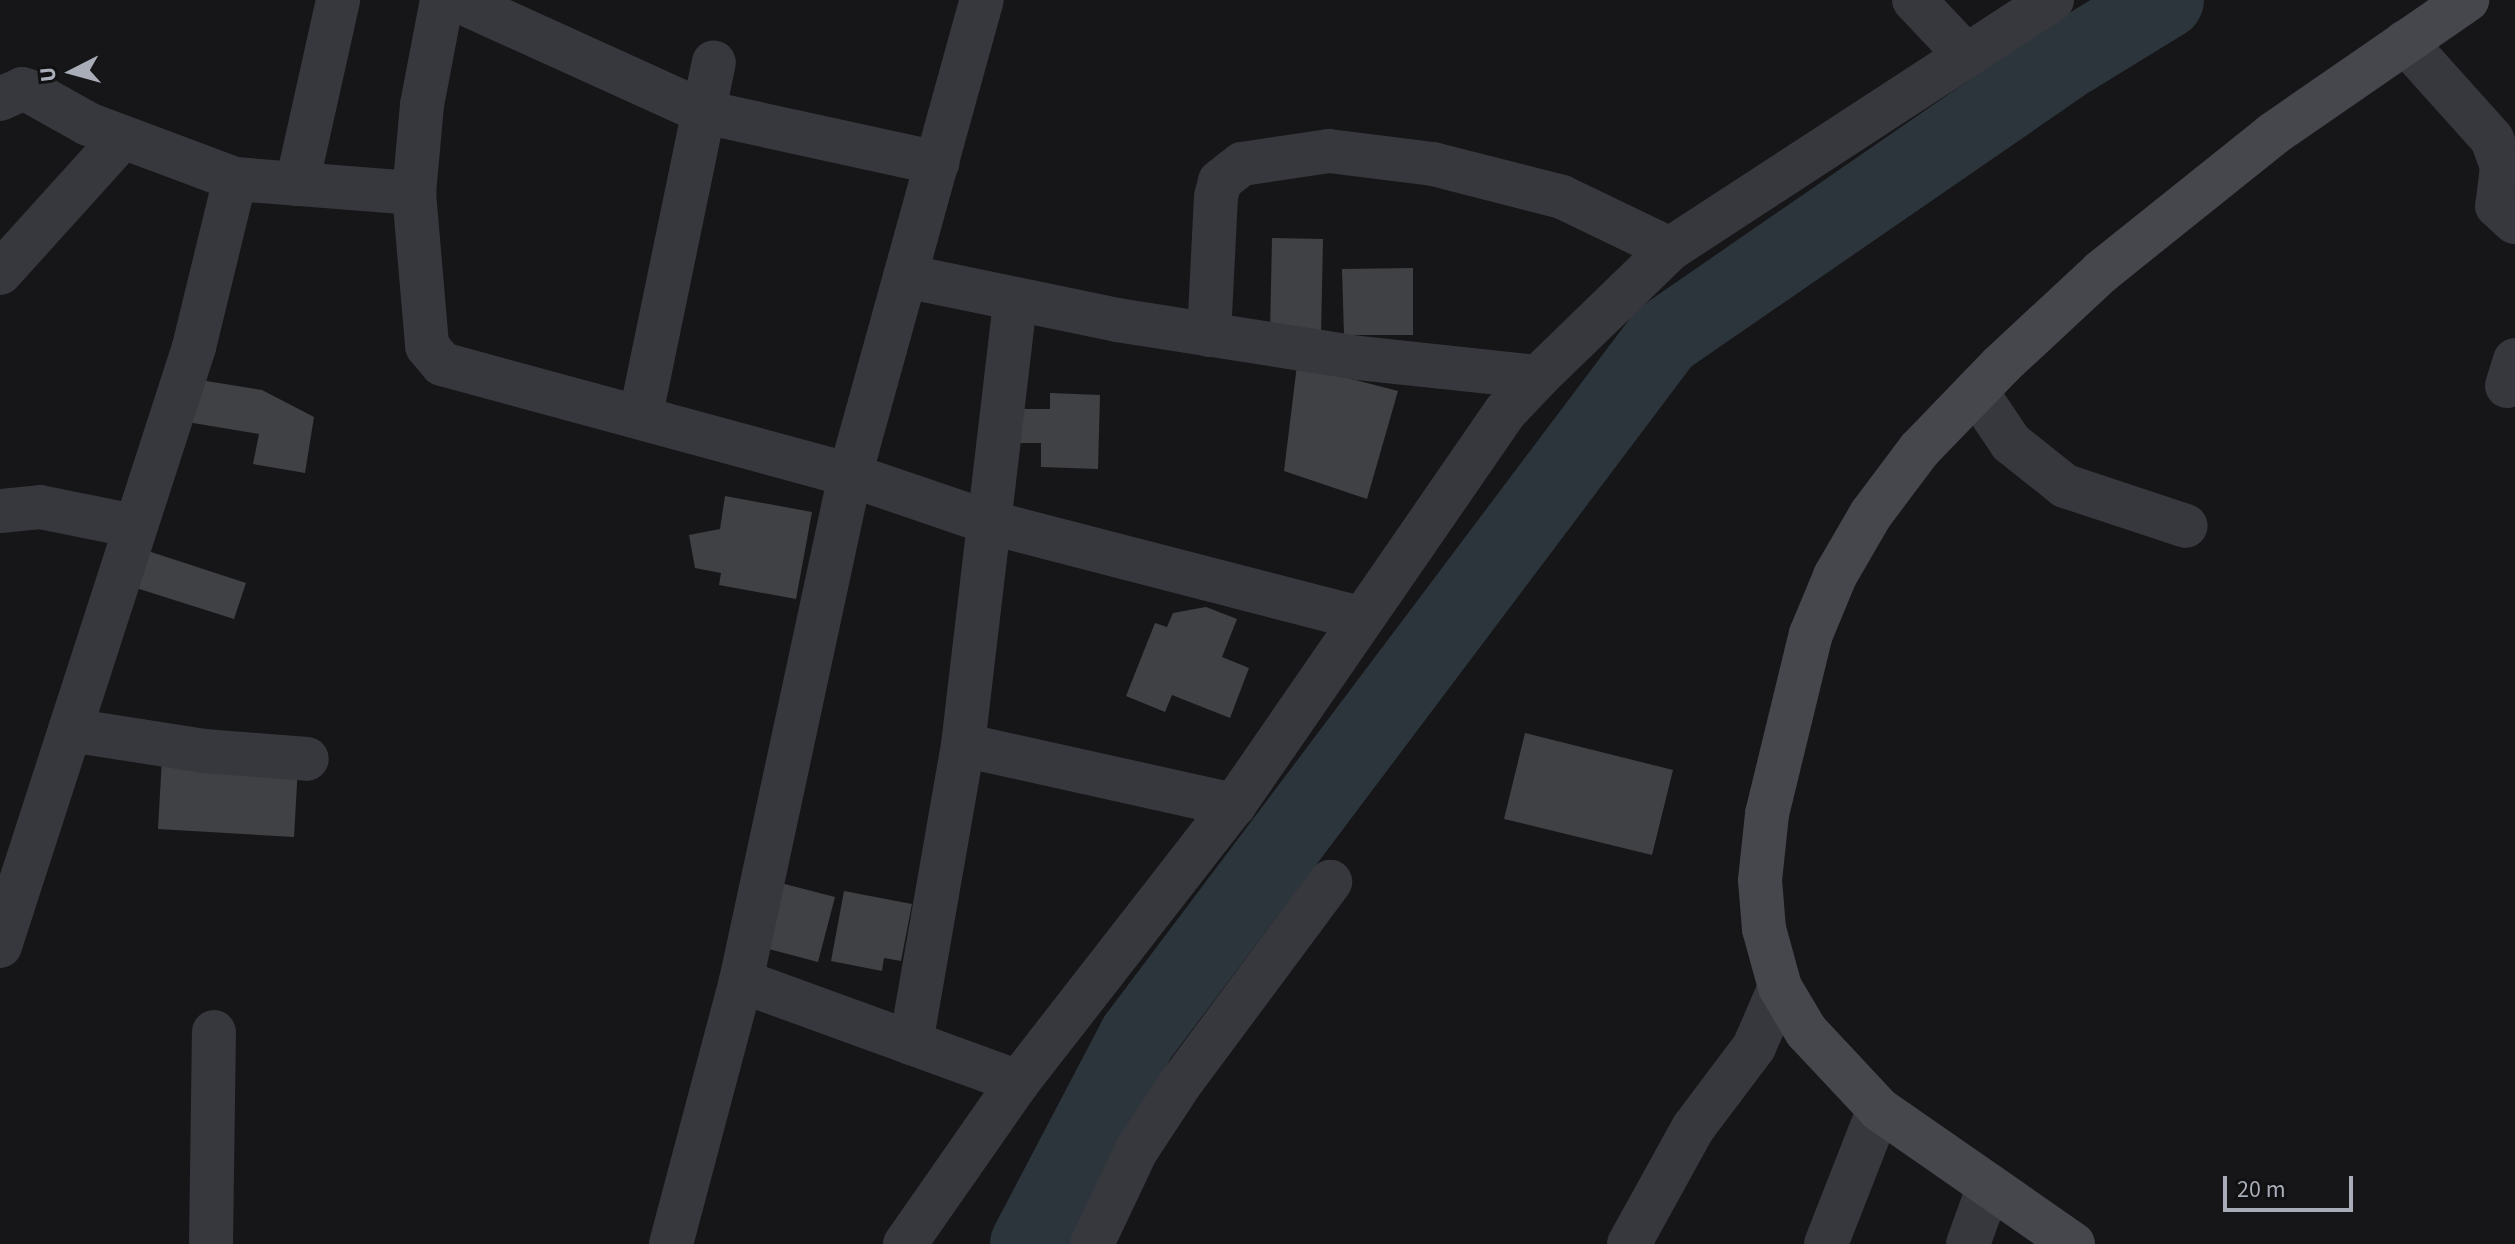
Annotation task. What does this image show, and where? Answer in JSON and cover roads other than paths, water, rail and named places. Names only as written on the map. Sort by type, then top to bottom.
[{"type":"street","points":[[297,184],[338,0]]},
{"type":"street","points":[[442,0],[422,105],[414,193],[424,329],[432,356],[453,370],[641,414],[850,475],[988,522],[1360,618]]},
{"type":"street","points":[[457,0],[704,112],[937,163]]},
{"type":"street","points":[[671,1244],[741,981],[850,475],[982,0]]},
{"type":"street","points":[[1914,0],[1965,54]]},
{"type":"street","points":[[905,1244],[1018,1082],[1234,805],[1360,618],[1505,412],[1670,249],[2052,0]]},
{"type":"street","points":[[2073,1244],[1879,1109],[1806,1031],[1780,987],[1764,929],[1760,880],[1767,814],[1811,634],[1835,576],[1871,514],[1919,450],[1976,391],[2101,272],[2273,134],[2467,0]]},
{"type":"street","points":[[2405,42],[2492,139],[2502,167],[2497,206],[2515,222]]},
{"type":"street","points":[[641,414],[714,63]]},
{"type":"street","points":[[0,99],[22,89],[31,92],[109,133],[235,179],[414,193]]},
{"type":"street","points":[[0,273],[109,133]]},
{"type":"street","points":[[1209,335],[1216,197],[1220,181],[1242,164],[1329,151],[1433,164],[1562,197],[1670,249]]},
{"type":"street","points":[[0,946],[194,347],[235,179]]},
{"type":"street","points":[[905,276],[1209,335],[1359,358],[1538,377]]},
{"type":"street","points":[[911,1043],[963,745],[1015,299]]},
{"type":"street","points":[[1976,391],[2011,443],[2065,486],[2186,526]]},
{"type":"street","points":[[0,511],[40,507],[134,526]]},
{"type":"street","points":[[70,730],[204,751],[307,759]]},
{"type":"street","points":[[963,745],[1234,805]]},
{"type":"street","points":[[1092,1244],[1136,1151],[1165,1106],[1330,882]]},
{"type":"street","points":[[741,981],[1018,1082]]},
{"type":"street","points":[[1629,1244],[1693,1128],[1754,1047],[1780,987]]},
{"type":"street","points":[[211,1244],[214,1032]]},
{"type":"street","points":[[1826,1244],[1879,1109]]},
{"type":"street","points":[[1968,1244],[1989,1186]]},
{"type":"waterway","points":[[1029,1244],[1137,1038],[1664,338],[2072,57],[2165,0]]}]
